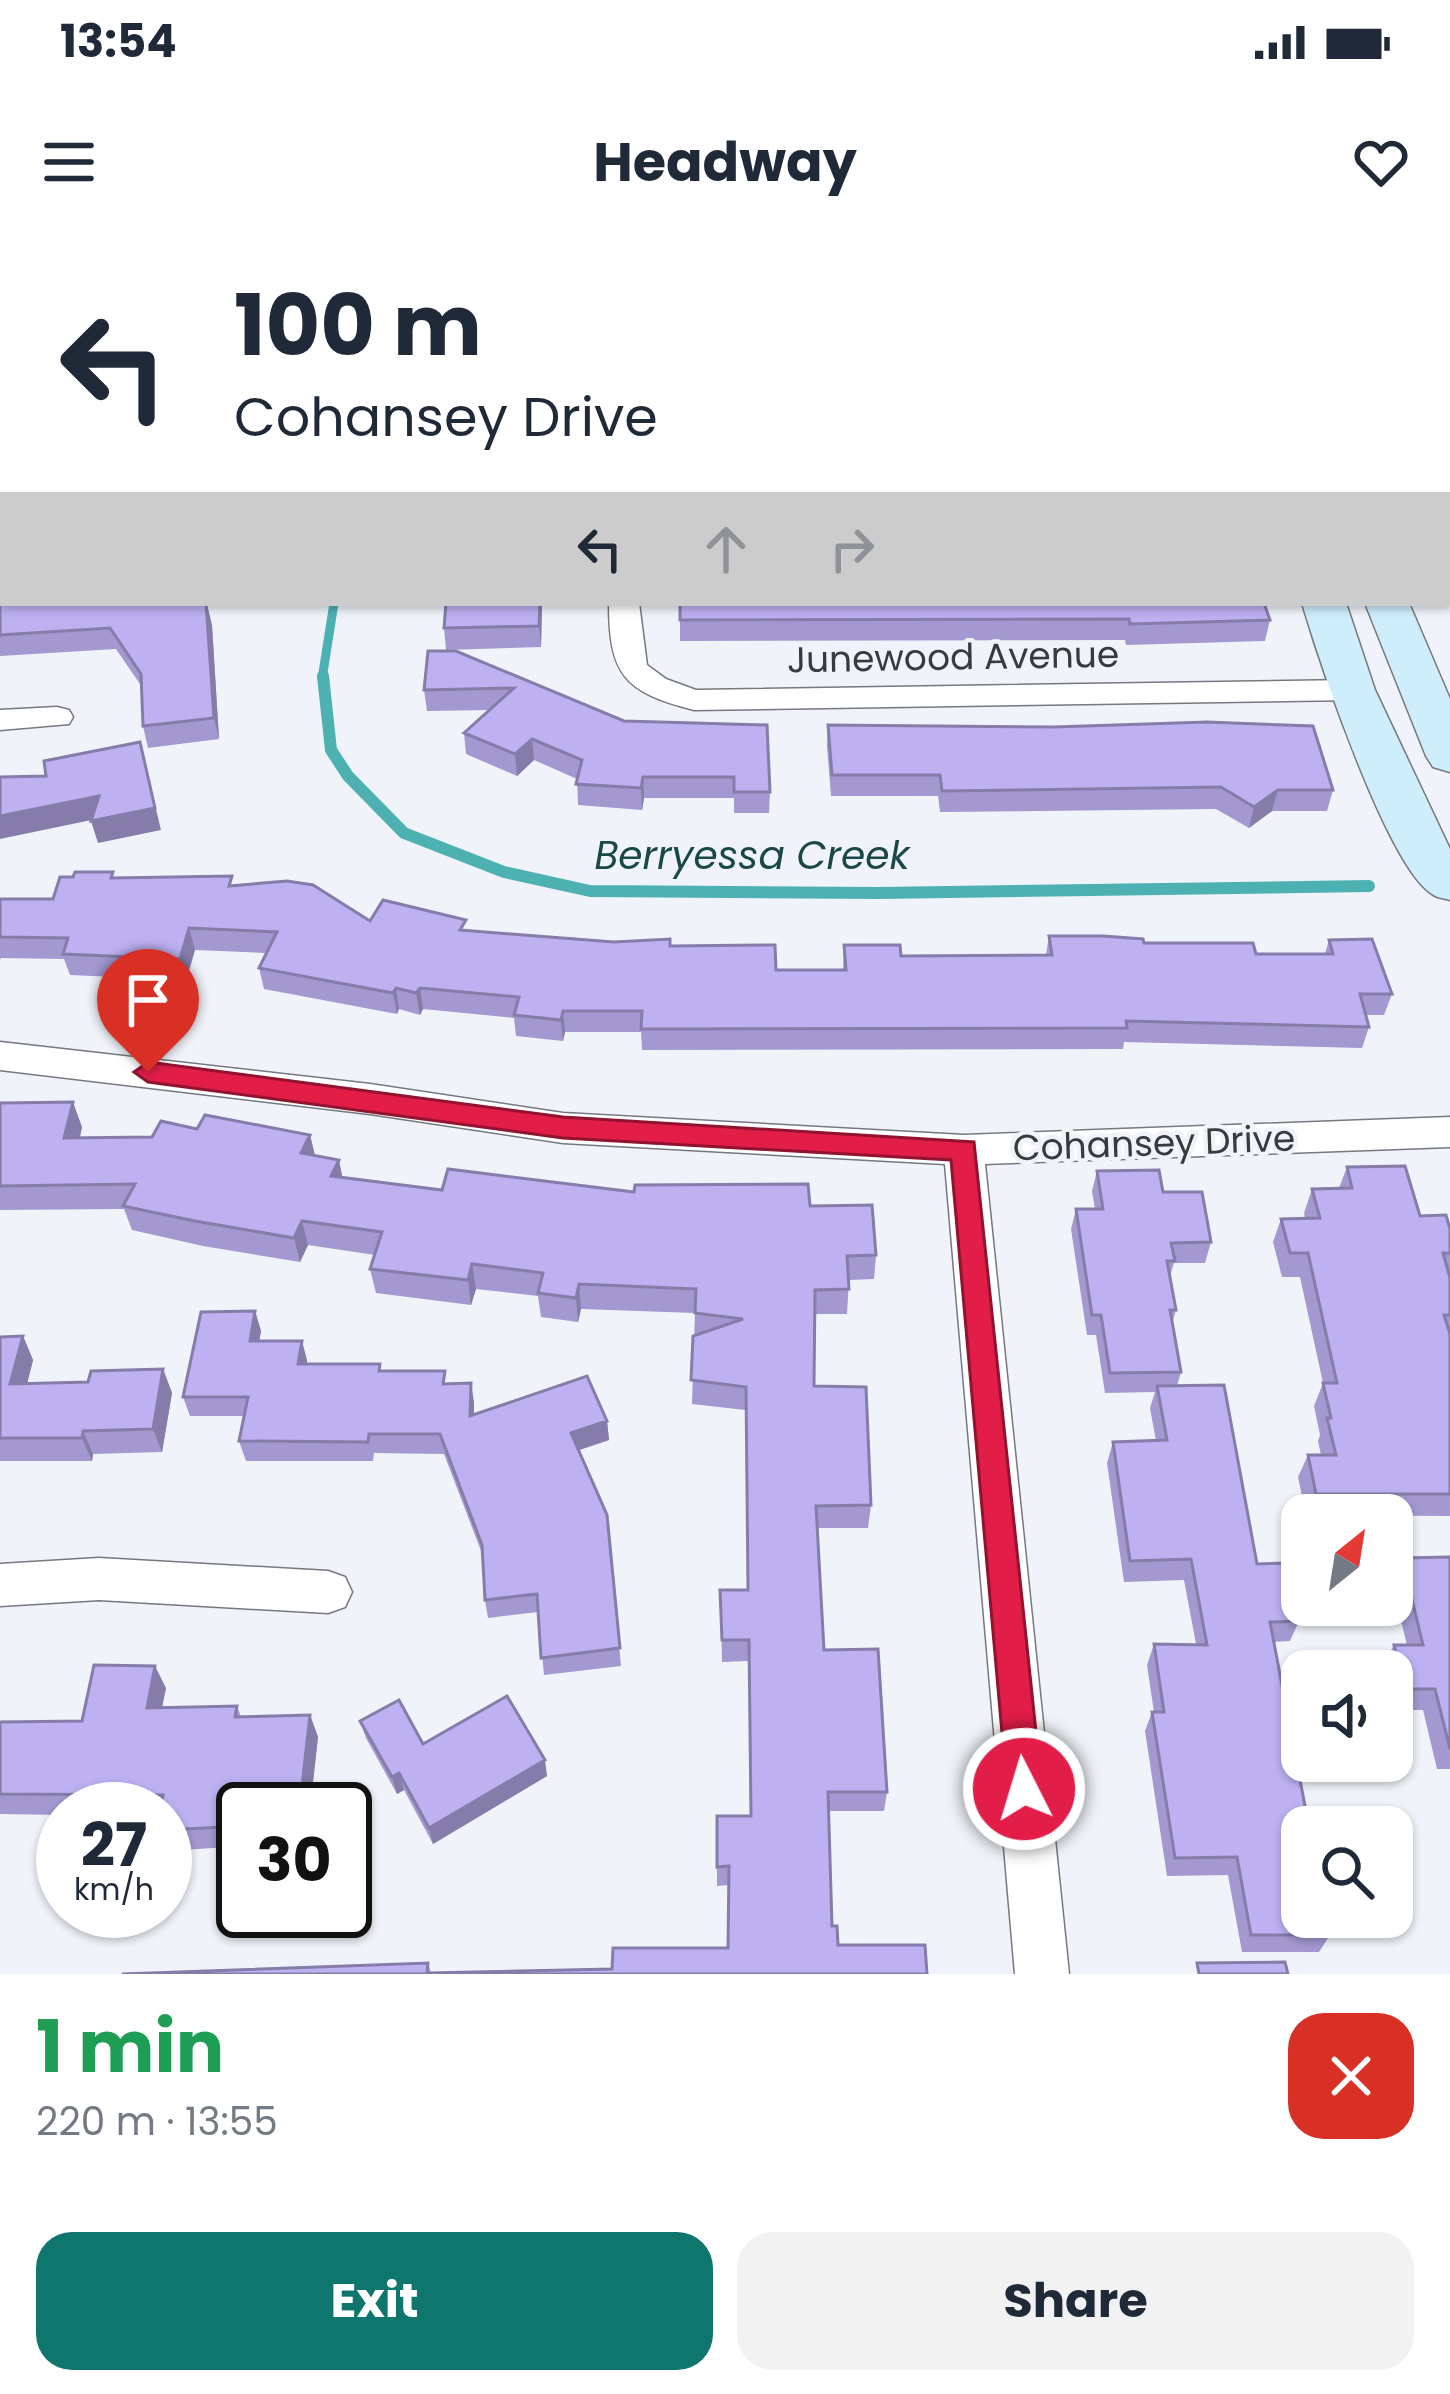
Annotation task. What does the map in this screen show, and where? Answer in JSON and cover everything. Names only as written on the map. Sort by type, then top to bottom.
[{"type":"street","name":"Junewood Avenue","points":[[624,606],[624,655],[645,685],[694,700],[1352,690]]},
{"type":"street","points":[[1325,606],[1352,690],[1423,851],[1450,882]]},
{"type":"street","points":[[1388,606],[1450,756]]},
{"type":"street","points":[[0,720],[57,717]]},
{"type":"street","name":"Cohansey Drive","points":[[0,1056],[370,1099],[563,1128],[964,1150],[1450,1132]]},
{"type":"street","points":[[964,1150],[1042,1974]]},
{"type":"street","points":[[0,1585],[99,1579],[328,1592]]},
{"type":"building","points":[[0,606],[206,606],[214,718],[143,726],[141,674],[110,628],[0,635]]},
{"type":"building","points":[[446,606],[540,606],[539,626],[444,628]]},
{"type":"building","points":[[680,606],[1265,606],[1270,620],[1130,624],[1129,619],[680,620]]},
{"type":"building","points":[[428,651],[456,651],[624,721],[767,725],[770,792],[734,792],[734,777],[643,777],[641,788],[576,784],[582,760],[532,739],[515,754],[464,733],[514,688],[424,690]]},
{"type":"building","points":[[1207,722],[1313,726],[1333,790],[1278,790],[1254,807],[1221,787],[942,791],[940,775],[832,775],[828,725],[1054,727]]},
{"type":"building","points":[[140,742],[155,808],[91,821],[99,796],[0,816],[0,777],[46,776],[44,761]]},
{"type":"building","points":[[75,872],[113,872],[111,878],[232,876],[229,886],[287,881],[313,885],[370,921],[383,900],[466,920],[460,930],[614,942],[670,939],[670,946],[775,945],[776,970],[846,970],[844,945],[900,945],[901,956],[1052,955],[1049,936],[1103,936],[1143,939],[1144,943],[1253,943],[1256,954],[1333,954],[1329,940],[1372,939],[1392,994],[1360,994],[1369,1027],[1126,1021],[1127,1028],[641,1029],[642,1011],[563,1011],[561,1020],[514,1015],[519,997],[420,988],[416,993],[396,988],[393,993],[259,968],[277,932],[189,928],[180,959],[63,954],[68,938],[0,937],[0,899],[53,899],[60,877],[73,877]]},
{"type":"building","points":[[73,1102],[64,1138],[152,1137],[161,1121],[197,1129],[205,1115],[310,1135],[301,1153],[339,1160],[331,1176],[442,1190],[448,1169],[634,1192],[635,1185],[808,1184],[810,1206],[872,1205],[876,1255],[847,1256],[849,1289],[815,1290],[814,1386],[866,1387],[871,1505],[816,1506],[824,1650],[878,1649],[887,1792],[828,1792],[832,1926],[837,1926],[838,1945],[925,1945],[927,1974],[122,1974],[428,1963],[427,1973],[612,1969],[613,1948],[728,1948],[729,1866],[717,1867],[717,1816],[751,1816],[749,1640],[722,1640],[720,1590],[748,1590],[746,1387],[691,1380],[693,1336],[743,1319],[695,1313],[696,1289],[579,1284],[576,1298],[538,1293],[543,1273],[472,1264],[468,1280],[370,1269],[382,1232],[302,1221],[294,1238],[123,1206],[135,1184],[0,1186],[0,1103]]},
{"type":"building","points":[[1405,1166],[1420,1216],[1446,1215],[1450,1229],[1450,1253],[1443,1253],[1450,1278],[1450,1315],[1444,1315],[1450,1334],[1450,1494],[1316,1494],[1308,1455],[1336,1455],[1323,1383],[1337,1383],[1308,1253],[1290,1253],[1281,1219],[1320,1218],[1312,1189],[1352,1188],[1347,1167]]},
{"type":"building","points":[[1159,1170],[1163,1192],[1202,1192],[1211,1242],[1171,1243],[1175,1261],[1167,1261],[1176,1310],[1170,1310],[1181,1372],[1110,1373],[1101,1315],[1092,1315],[1076,1209],[1103,1209],[1097,1171]]},
{"type":"building","points":[[255,1311],[250,1341],[302,1341],[298,1364],[380,1364],[379,1371],[445,1371],[443,1384],[471,1383],[470,1416],[587,1376],[607,1421],[571,1433],[607,1515],[620,1648],[541,1658],[537,1594],[485,1600],[482,1545],[440,1434],[369,1434],[368,1442],[239,1441],[248,1397],[183,1397],[201,1312]]},
{"type":"building","points":[[23,1336],[10,1384],[88,1382],[91,1371],[163,1369],[153,1429],[83,1431],[82,1438],[0,1438],[0,1337]]},
{"type":"building","points":[[1224,1385],[1257,1564],[1281,1563],[1281,1622],[1270,1622],[1281,1680],[1281,1782],[1300,1782],[1305,1806],[1281,1806],[1281,1935],[1251,1935],[1237,1857],[1175,1858],[1152,1712],[1164,1712],[1154,1644],[1207,1645],[1191,1559],[1130,1561],[1113,1442],[1167,1440],[1157,1386]]},
{"type":"building","points":[[1450,1557],[1450,1749],[1435,1689],[1413,1689],[1413,1650],[1395,1650],[1394,1645],[1423,1645],[1413,1604],[1413,1558]]},
{"type":"building","points":[[94,1665],[155,1666],[147,1708],[237,1706],[235,1717],[310,1715],[302,1782],[216,1782],[216,1827],[192,1829],[192,1782],[36,1782],[36,1794],[0,1794],[0,1722],[82,1721]]},
{"type":"building","points":[[507,1696],[545,1760],[429,1828],[399,1773],[392,1777],[360,1721],[399,1700],[423,1744]]},
{"type":"building","points":[[1285,1962],[1288,1974],[1199,1974],[1197,1963]]},
{"type":"waterway","name":"Berryessa Creek","points":[[322,679],[334,606]]},
{"type":"waterway","name":"Berryessa Creek","points":[[323,676],[331,750],[348,776],[404,833],[504,872],[590,891],[878,893],[1369,886]]},
{"type":"route","points":[[148,1072],[563,1128],[964,1150],[1024,1789]]}]
